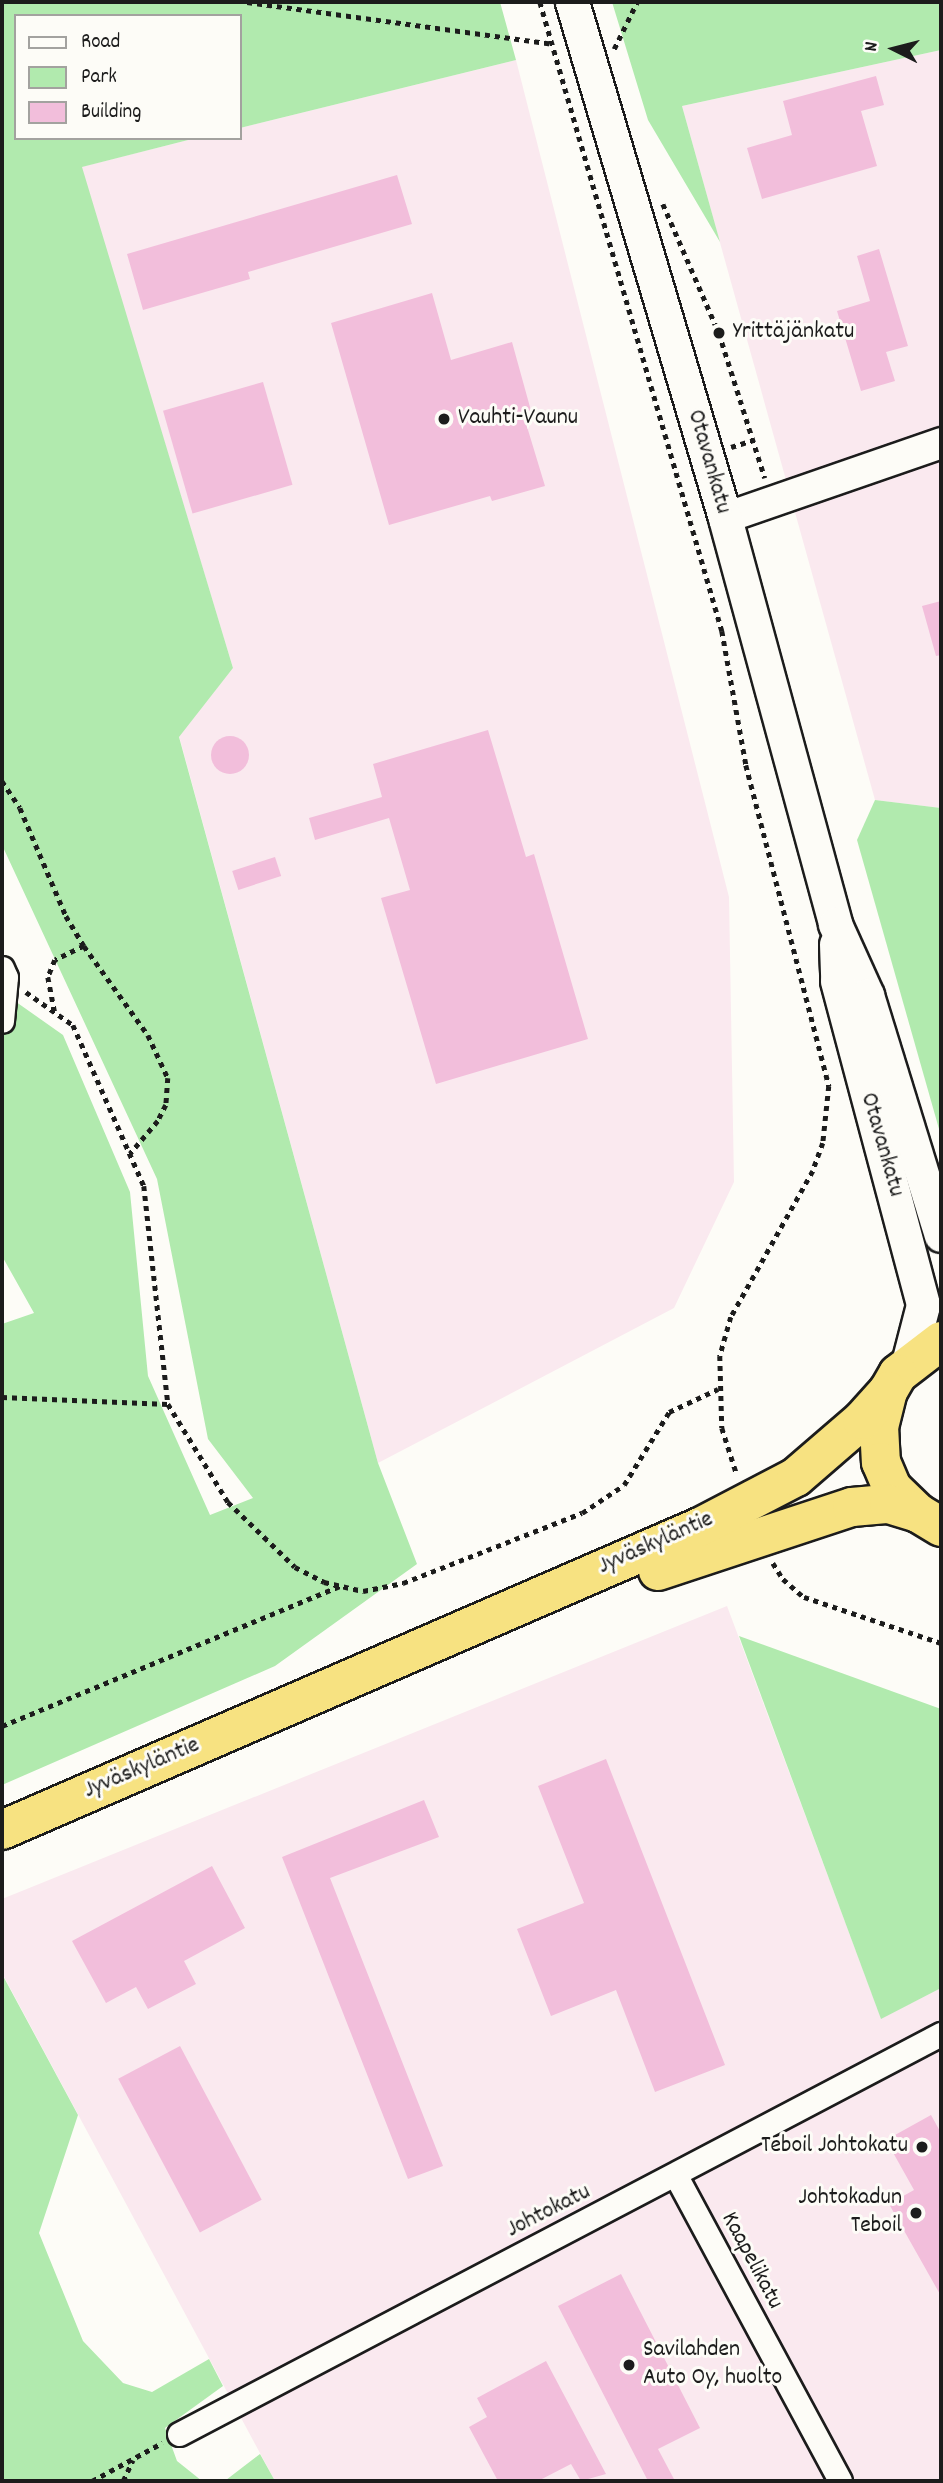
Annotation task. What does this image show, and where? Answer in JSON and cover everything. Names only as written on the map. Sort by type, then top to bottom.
[{"type":"highway","name":"Jyväskyläntie","points":[[2,1830],[700,1527],[796,1477],[898,1377],[941,1341]]},
{"type":"highway","points":[[898,1377],[879,1426],[881,1462],[891,1488],[934,1525]]},
{"type":"highway","name":"Jyväskyläntie","points":[[398,1660],[801,1520],[870,1503],[934,1525]]},
{"type":"main road","name":"Otavankatu","points":[[572,2],[725,518],[835,924],[867,995],[941,1235]]},
{"type":"main road","name":"Otavankatu","points":[[835,924],[837,981],[923,1305],[898,1377]]},
{"type":"street","points":[[725,518],[941,443]]},
{"type":"street","points":[[2,1021],[4,973]]},
{"type":"street","name":"Johtokatu","points":[[179,2434],[676,2176],[941,2034]]},
{"type":"street","name":"Kaapelikatu","points":[[676,2176],[840,2481]]},
{"type":"path","points":[[247,2],[552,44]]},
{"type":"path","points":[[540,2],[722,631],[746,765],[829,1086],[823,1143],[813,1171],[732,1317],[720,1356],[718,1389],[722,1428],[738,1479]]},
{"type":"path","points":[[606,45],[609,56],[637,2]]},
{"type":"path","points":[[658,193],[719,333],[775,501]]},
{"type":"path","points":[[2,781],[20,808],[83,946],[148,1035],[169,1077],[166,1105],[158,1121],[130,1154]]},
{"type":"path","points":[[55,1012],[48,977],[55,960],[83,946]]},
{"type":"path","points":[[4,973],[73,1025],[144,1186],[168,1404],[228,1502],[295,1567],[341,1586],[363,1591],[403,1583],[582,1513],[624,1485],[669,1412],[718,1389]]},
{"type":"path","points":[[2,1397],[168,1404]]},
{"type":"path","points":[[767,1553],[783,1579],[804,1597],[941,1643]]},
{"type":"path","points":[[2,1726],[341,1586]]},
{"type":"path","points":[[92,2481],[179,2434]]},
{"type":"path","points":[[123,2481],[134,2459]]},
{"type":"shaded area","points":[[941,50],[941,808],[875,800],[682,106]]},
{"type":"shaded area","points":[[516,60],[729,897],[734,1182],[674,1308],[378,1463],[179,736],[233,668],[81,167],[188,140],[242,140],[242,128]]},
{"type":"shaded area","points":[[727,1606],[881,2018],[941,1988],[941,2481],[275,2481],[2,1973],[2,1899]]},
{"type":"green space","points":[[2,2],[500,2],[516,60],[242,128],[242,14],[14,14],[14,140],[188,140],[82,167],[233,668],[179,737],[378,1463],[417,1564],[275,1666],[2,1785],[2,1324],[34,1313],[2,1256],[2,992],[63,1035],[130,1192],[148,1376],[210,1515],[253,1498],[208,1439],[157,1179],[2,845]]},
{"type":"green space","points":[[612,2],[941,2],[941,50],[682,106],[720,242],[648,120]]},
{"type":"green space","points":[[875,800],[941,808],[941,1136],[857,840]]},
{"type":"green space","points":[[739,1636],[941,1709],[941,1988],[881,2019]]},
{"type":"green space","points":[[2,1974],[78,2115],[39,2233],[83,2341],[123,2383],[152,2392],[209,2359],[223,2386],[165,2428],[177,2461],[202,2481],[2,2481]]},
{"type":"green space","points":[[260,2454],[275,2481],[216,2481],[226,2480]]},
{"type":"building","points":[[876,76],[884,105],[861,111],[877,166],[762,199],[747,148],[792,135],[783,101]]},
{"type":"building","points":[[397,175],[412,224],[248,272],[250,279],[143,310],[127,254]]},
{"type":"building","points":[[879,249],[908,346],[886,352],[895,381],[861,391],[837,311],[870,301],[857,256]]},
{"type":"building","points":[[432,293],[451,360],[512,342],[533,418],[525,420],[545,486],[492,501],[490,496],[389,525],[331,323]]},
{"type":"building","points":[[263,382],[292,485],[193,514],[163,411]]},
{"type":"building","points":[[941,601],[941,655],[936,656],[922,606]]},
{"type":"building","points":[[488,730],[526,857],[534,854],[588,1039],[436,1084],[381,898],[410,890],[389,818],[315,840],[309,818],[382,797],[373,764]]},
{"type":"building","points":[[230,736],[243,742],[249,755],[243,768],[230,774],[217,768],[211,755],[217,742]]},
{"type":"building","points":[[275,857],[281,876],[238,890],[232,871]]},
{"type":"building","points":[[606,1759],[725,2065],[655,2092],[616,1990],[551,2016],[517,1929],[584,1903],[538,1786]]},
{"type":"building","points":[[424,1800],[439,1837],[330,1878],[443,2166],[408,2179],[282,1857]]},
{"type":"building","points":[[212,1866],[245,1928],[184,1961],[196,1984],[148,2009],[136,1987],[106,2003],[72,1941]]},
{"type":"building","points":[[180,2046],[262,2200],[200,2232],[118,2079]]},
{"type":"building","points":[[931,2115],[941,2133],[941,2296],[889,2204],[914,2190],[886,2140]]},
{"type":"building","points":[[621,2274],[700,2428],[658,2449],[675,2481],[648,2481],[558,2306]]},
{"type":"building","points":[[546,2361],[606,2474],[581,2481],[571,2464],[538,2481],[498,2481],[469,2427],[487,2417],[477,2398]]},
{"type":"place","name":"Yrittäjänkatu","points":[[719,333]]},
{"type":"place","name":"Vauhti-Vaunu","points":[[444,419]]},
{"type":"place","name":"Teboil Johtokatu","points":[[922,2147]]},
{"type":"place","name":"Johtokadun Teboil","points":[[916,2213]]},
{"type":"place","name":"Savilahden Auto Oy, huolto","points":[[629,2365]]}]
